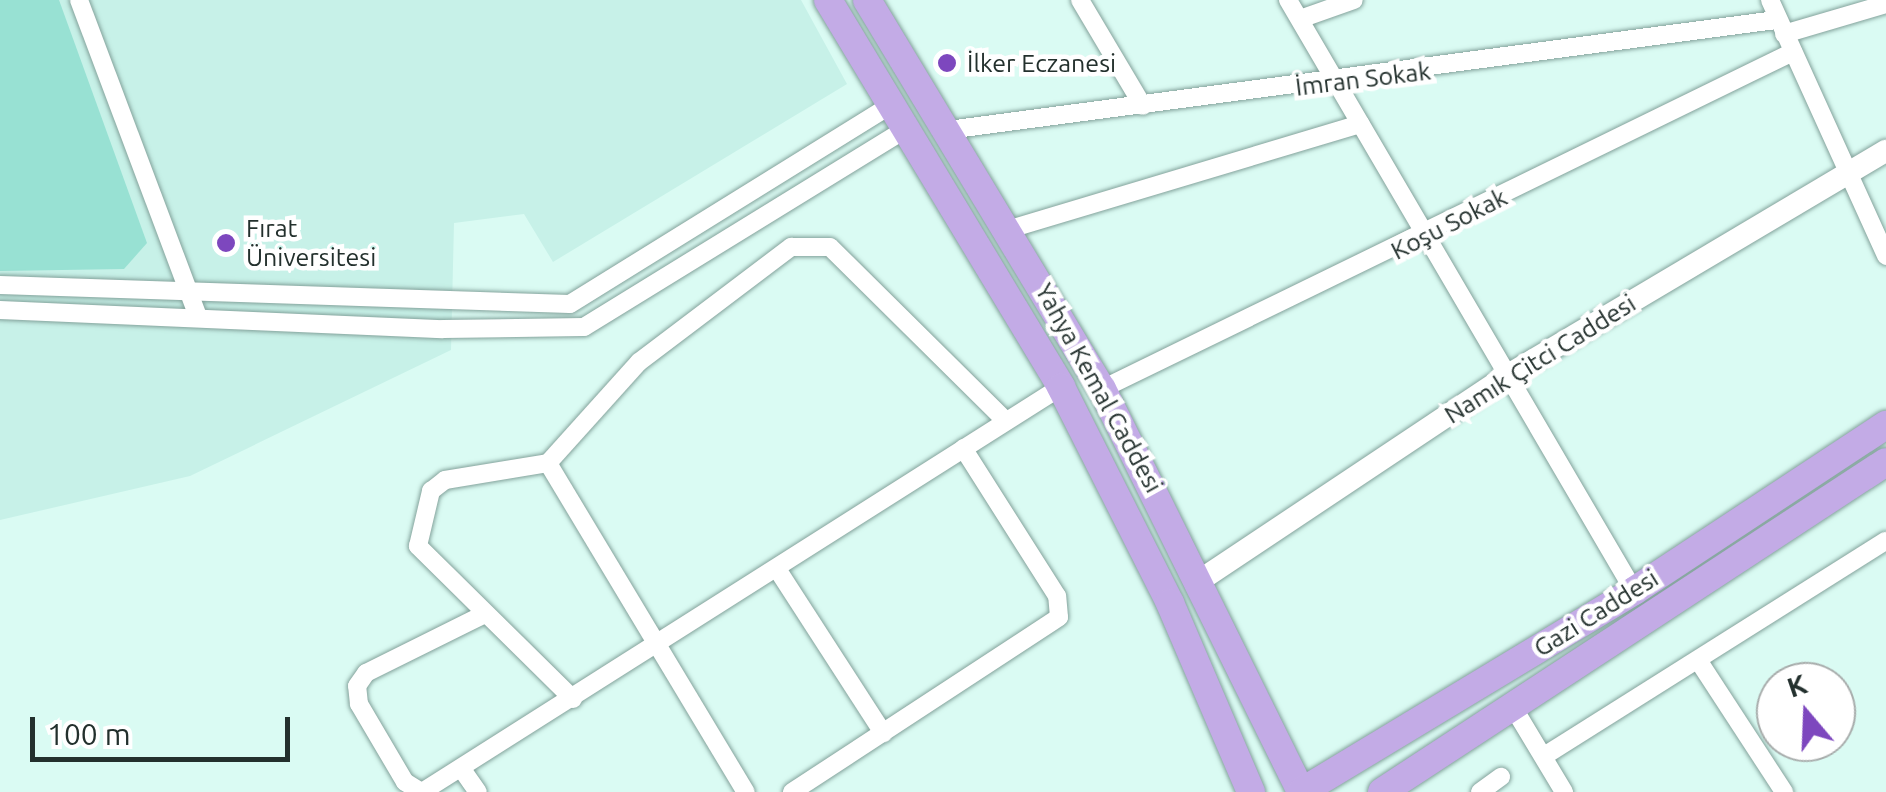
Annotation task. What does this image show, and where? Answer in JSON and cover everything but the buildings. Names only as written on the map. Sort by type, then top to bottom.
[{"type":"main road","name":"Yahya Kemal Caddesi","points":[[828,0],[895,119],[1061,386],[1170,603],[1251,792]]},
{"type":"main road","name":"Yahya Kemal Caddesi","points":[[867,0],[1010,229],[1102,389],[1202,578],[1301,792]]},
{"type":"main road","name":"Gazi Caddesi","points":[[1301,792],[1634,591],[1886,426]]},
{"type":"main road","name":"Gazi Caddesi","points":[[1382,792],[1886,462]]},
{"type":"street","points":[[79,0],[196,314]]},
{"type":"street","points":[[1080,0],[1143,106]]},
{"type":"street","points":[[1288,0],[1427,235],[1503,378],[1634,591]]},
{"type":"street","points":[[1300,19],[1354,0]]},
{"type":"street","points":[[1770,0],[1886,256]]},
{"type":"street","name":"İmran Sokak","points":[[948,130],[1780,27],[1886,4]]},
{"type":"street","name":"Koşu Sokak","points":[[1102,389],[1427,235],[1794,52]]},
{"type":"street","points":[[0,284],[186,286],[570,304],[895,119]]},
{"type":"street","points":[[0,310],[196,314],[443,329],[584,327],[895,119]]},
{"type":"street","points":[[1010,229],[1361,124]]},
{"type":"street","name":"Namık Çitci Caddesi","points":[[1202,578],[1503,378],[1886,150]]},
{"type":"street","points":[[573,699],[418,546],[431,491],[445,480],[548,463],[663,341],[804,242],[830,247],[1006,421]]},
{"type":"street","points":[[485,614],[359,682],[359,704],[405,782],[422,792],[779,572],[1061,386]]},
{"type":"street","points":[[792,792],[1059,617],[1049,581],[962,448]]},
{"type":"street","points":[[548,463],[662,642],[746,792]]},
{"type":"street","points":[[1544,756],[1886,541]]},
{"type":"street","points":[[779,572],[883,733]]},
{"type":"street","points":[[1698,660],[1784,792]]},
{"type":"street","points":[[1513,707],[1564,792]]},
{"type":"street","points":[[462,768],[478,792]]},
{"type":"street","points":[[1480,792],[1502,778]]},
{"type":"shaded area","name":"Fırat Üniversitesi","points":[[0,0],[801,0],[847,84],[553,262],[524,214],[454,223],[451,350],[190,476],[0,520]]},
{"type":"green space","points":[[0,0],[59,0],[147,243],[124,269],[0,271]]},
{"type":"place","name":"İlker Eczanesi","points":[[947,63]]},
{"type":"place","name":"Fırat Üniversitesi","points":[[226,243]]}]
